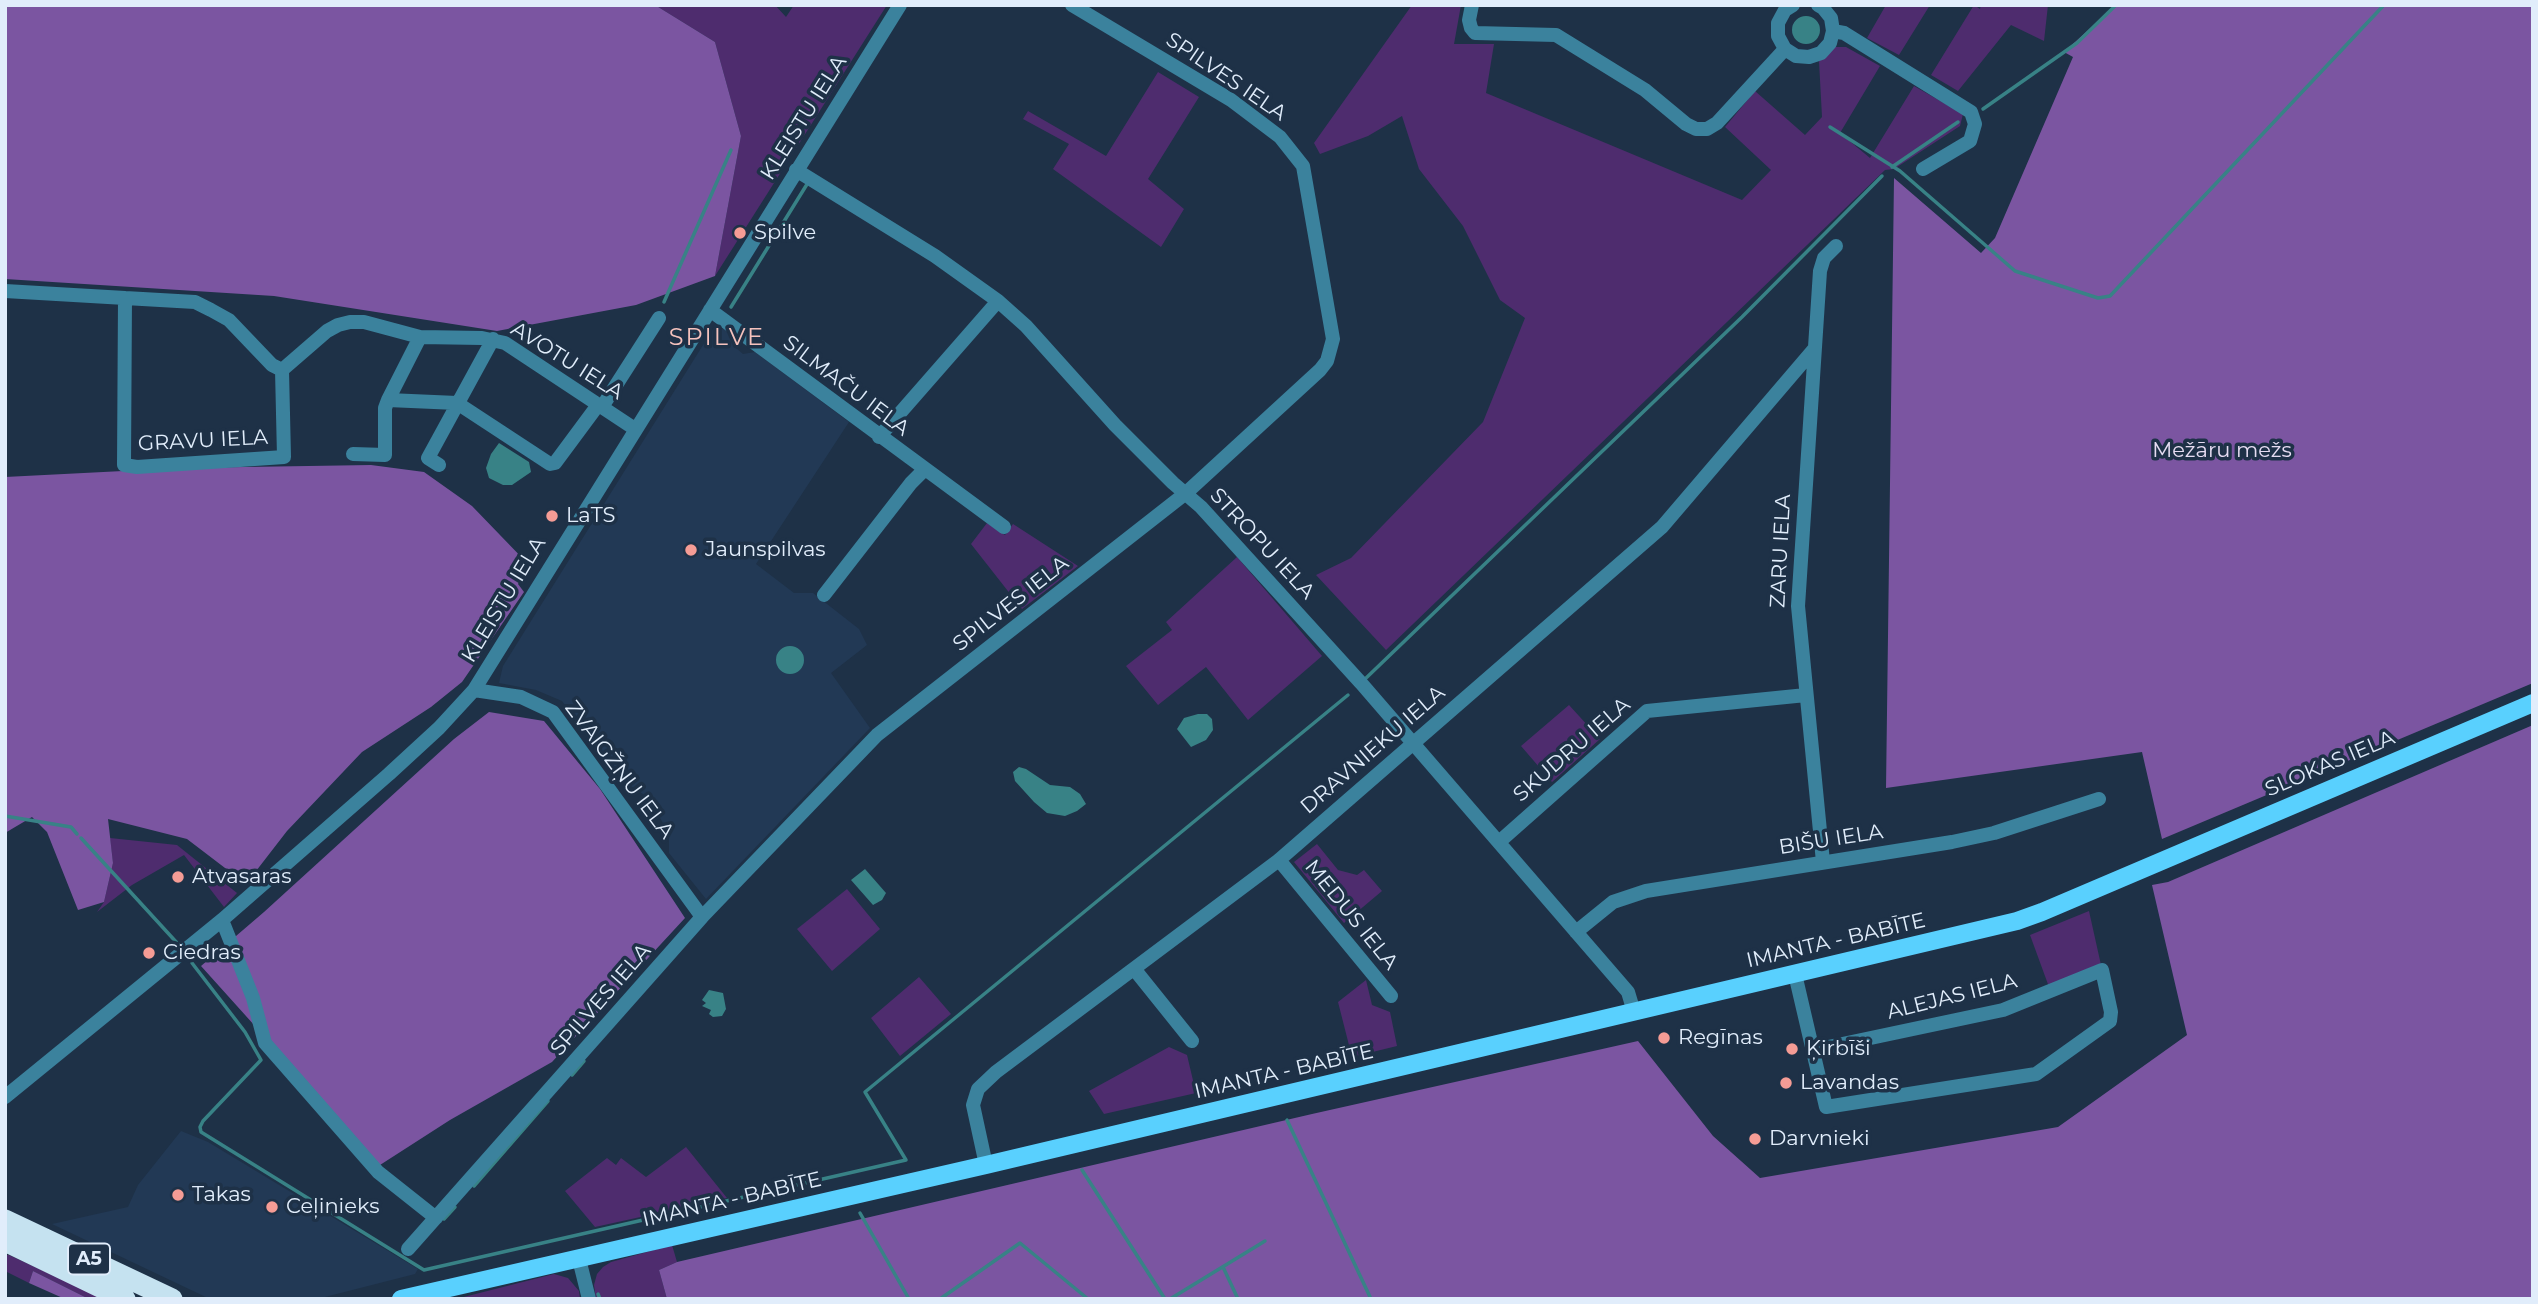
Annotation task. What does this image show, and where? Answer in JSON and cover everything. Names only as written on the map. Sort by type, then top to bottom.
[{"type":"highway","name":"A5","points":[[5,1220],[172,1299]]},
{"type":"highway","name":"A5","points":[[5,1241],[125,1299]]},
{"type":"main road","name":"SLOKAS IELA","points":[[2146,866],[2533,703]]},
{"type":"main road","name":"IMANTA - BABĪTE","points":[[401,1299],[986,1165],[2017,921],[2053,908],[2146,866]]},
{"type":"street","name":"KLEISTU IELA","points":[[5,1097],[222,920],[390,774],[474,691],[900,5]]},
{"type":"street","name":"SPILVES IELA","points":[[408,1249],[702,917],[877,735],[1186,493],[1320,370],[1331,352],[1331,327],[1303,166],[1280,137],[1231,100],[1072,5]]},
{"type":"street","points":[[1472,5],[1469,20],[1475,33],[1556,35],[1645,90],[1686,124],[1696,129],[1707,129],[1717,123],[1785,49]]},
{"type":"street","points":[[1793,5],[1785,10],[1778,23],[1778,36],[1785,49],[1796,56],[1809,57],[1821,52],[1830,43],[1833,30],[1831,18],[1822,6]]},
{"type":"street","points":[[1833,30],[1844,33],[1971,112],[1975,124],[1970,141],[1923,169]]},
{"type":"street","name":"STROPU IELA","points":[[796,170],[912,241],[998,301],[1026,326],[1115,425],[1186,493],[1361,683],[1628,992],[1634,1012]]},
{"type":"street","name":"ZARU IELA","points":[[1823,862],[1798,606],[1820,271],[1824,258],[1836,246]]},
{"type":"street","points":[[5,291],[195,302],[229,320],[272,365],[282,370]]},
{"type":"street","name":"GRAVU IELA","points":[[125,298],[124,465],[137,467],[284,457],[282,370]]},
{"type":"street","points":[[879,437],[998,301]]},
{"type":"street","name":"SILMAČU IELA","points":[[710,310],[1004,527]]},
{"type":"street","points":[[388,400],[457,403],[550,464],[555,463],[600,406],[659,318]]},
{"type":"street","name":"AVOTU IELA","points":[[282,370],[327,331],[350,322],[364,322],[420,337],[493,340],[505,343],[635,429]]},
{"type":"street","points":[[353,454],[385,454],[385,408],[420,337]]},
{"type":"street","points":[[433,462],[457,403],[493,340]]},
{"type":"street","name":"DRAVNIEKU IELA","points":[[986,1165],[973,1105],[978,1089],[996,1072],[1279,860],[1662,527],[1815,348]]},
{"type":"street","points":[[824,595],[924,470]]},
{"type":"street","name":"ZVAIGŽŅU IELA","points":[[474,691],[521,697],[553,712],[702,917]]},
{"type":"street","name":"SKUDRU IELA","points":[[1499,842],[1647,711],[1806,695]]},
{"type":"street","name":"BIŠU IELA","points":[[1576,932],[1613,902],[1646,891],[1994,833],[2099,799]]},
{"type":"street","name":"MEDUS IELA","points":[[1279,860],[1391,996]]},
{"type":"street","points":[[222,920],[253,998],[265,1043],[378,1172],[436,1218]]},
{"type":"street","points":[[1135,970],[1192,1041]]},
{"type":"street","name":"ALEJAS IELA","points":[[2102,970],[2111,1012],[2110,1021],[2036,1074],[1826,1107],[1814,1050],[2003,1010],[2102,970]]},
{"type":"street","points":[[1795,974],[1814,1050]]},
{"type":"street","points":[[579,1259],[589,1299]]},
{"type":"shaded area","points":[[655,5],[775,5],[786,17],[794,5],[887,5],[715,276],[741,136],[715,42]]},
{"type":"shaded area","points":[[1412,5],[1461,5],[1454,44],[1494,44],[1486,93],[1742,200],[1771,170],[1725,127],[1755,91],[1805,135],[1822,117],[1819,61],[1833,47],[1846,47],[1880,66],[1840,133],[1870,158],[1914,86],[1963,114],[1960,126],[1894,169],[1885,170],[1386,650],[1316,575],[1351,558],[1483,422],[1525,318],[1500,300],[1463,226],[1419,169],[1402,116],[1368,136],[1320,154],[1314,143]]},
{"type":"shaded area","points":[[1886,5],[1930,5],[1899,55],[1867,38]]},
{"type":"shaded area","points":[[1974,5],[1980,9],[1981,5],[2048,5],[2044,41],[2011,25],[1958,91],[1931,75]]},
{"type":"shaded area","points":[[1806,16],[1816,20],[1820,30],[1816,40],[1806,44],[1796,40],[1792,30],[1796,20]]},
{"type":"shaded area","points":[[1158,72],[1199,97],[1148,179],[1184,209],[1161,247],[1053,169],[1069,144],[1023,119],[1028,111],[1106,156]]},
{"type":"shaded area","points":[[713,329],[726,329],[735,337],[736,348],[743,354],[755,352],[849,422],[756,564],[794,593],[813,593],[859,629],[867,645],[831,673],[870,728],[706,899],[669,853],[669,834],[649,798],[619,778],[562,701],[536,690],[499,683],[503,666]]},
{"type":"shaded area","points":[[499,443],[529,462],[531,472],[512,485],[503,485],[489,478],[486,468]]},
{"type":"shaded area","points":[[987,523],[1005,535],[1013,524],[1078,566],[1022,609],[971,544]]},
{"type":"shaded area","points":[[1237,557],[1322,656],[1248,720],[1206,667],[1158,705],[1126,666],[1172,630],[1166,622]]},
{"type":"shaded area","points":[[790,646],[800,650],[804,660],[800,670],[790,674],[780,670],[776,660],[780,650]]},
{"type":"shaded area","points":[[1569,705],[1600,739],[1552,782],[1521,746]]},
{"type":"shaded area","points":[[1207,714],[1212,719],[1213,730],[1206,740],[1191,747],[1177,729],[1184,718]]},
{"type":"shaded area","points":[[1019,767],[1050,785],[1070,787],[1080,794],[1086,804],[1065,816],[1047,813],[1015,781],[1013,772]]},
{"type":"shaded area","points":[[110,838],[177,845],[237,893],[224,907],[184,855],[132,885],[97,912],[104,902],[113,863]]},
{"type":"shaded area","points":[[1317,844],[1338,870],[1357,875],[1364,870],[1382,891],[1344,923],[1294,862]]},
{"type":"shaded area","points":[[865,869],[886,893],[882,900],[873,905],[851,880]]},
{"type":"shaded area","points":[[847,889],[880,929],[832,971],[797,929]]},
{"type":"shaded area","points":[[2089,911],[2101,965],[2049,987],[2030,935]]},
{"type":"shaded area","points":[[919,977],[951,1014],[900,1056],[871,1018]]},
{"type":"shaded area","points":[[1366,980],[1372,1005],[1390,1012],[1397,1046],[1352,1057],[1338,1002]]},
{"type":"shaded area","points":[[709,990],[723,993],[726,1009],[722,1016],[713,1017],[709,1014],[711,1010],[702,1006],[706,1003],[702,1000]]},
{"type":"shaded area","points":[[1169,1047],[1187,1055],[1196,1093],[1104,1114],[1089,1091]]},
{"type":"shaded area","points":[[181,1131],[208,1142],[418,1269],[415,1274],[317,1299],[210,1299],[52,1224],[128,1207],[138,1185]]},
{"type":"shaded area","points":[[686,1147],[727,1198],[595,1227],[565,1191],[607,1158],[616,1165],[621,1158],[646,1177]]},
{"type":"shaded area","points":[[672,1245],[677,1262],[659,1270],[667,1299],[596,1299],[594,1285],[597,1274],[603,1267],[611,1262]]},
{"type":"shaded area","points":[[5,1255],[105,1299],[89,1299],[33,1271],[29,1283],[5,1271]]},
{"type":"shaded area","points":[[554,1274],[568,1278],[579,1291],[580,1299],[456,1299]]},
{"type":"green space","points":[[5,5],[655,5],[715,42],[741,136],[715,276],[636,305],[497,331],[274,296],[5,279]]},
{"type":"green space","name":"Mežāru mežs","points":[[2116,5],[2533,5],[2533,683],[2162,839],[2142,752],[1886,788],[1894,178],[1981,253],[1995,238],[2073,57],[2064,52]]},
{"type":"green space","points":[[371,465],[424,472],[472,506],[528,564],[518,584],[524,592],[462,682],[431,707],[362,752],[287,831],[246,884],[187,839],[108,819],[113,863],[104,902],[78,910],[47,832],[32,817],[5,833],[5,477],[182,468]]},
{"type":"green space","points":[[489,712],[544,721],[600,789],[685,918],[552,1062],[450,1120],[380,1165],[201,966],[454,739]]},
{"type":"green space","points":[[2533,725],[2532,1299],[667,1299],[659,1270],[677,1262],[1638,1041],[1713,1136],[1760,1178],[2058,1127],[2187,1035],[2152,885],[2168,882]]},
{"type":"green space","points":[[33,1271],[89,1299],[65,1299],[29,1283]]},
{"type":"waterway","points":[[1983,109],[2077,43],[2116,5]]},
{"type":"waterway","points":[[1830,127],[1900,171],[2015,271],[2098,298],[2110,296],[2384,5]]},
{"type":"waterway","points":[[1892,167],[1958,122]]},
{"type":"waterway","points":[[664,302],[731,150]]},
{"type":"waterway","points":[[1364,680],[1742,317],[1882,176]]},
{"type":"waterway","points":[[731,307],[809,181]]},
{"type":"waterway","points":[[192,963],[245,1032],[261,1060],[203,1121],[201,1132],[424,1270],[906,1160],[865,1092],[1348,695]]},
{"type":"waterway","points":[[5,816],[71,827],[77,834]]},
{"type":"waterway","points":[[81,838],[178,944]]},
{"type":"waterway","points":[[572,1075],[584,1061]]},
{"type":"waterway","points":[[474,1186],[548,1101]]},
{"type":"waterway","points":[[1287,1120],[1371,1299]]},
{"type":"waterway","points":[[1082,1170],[1165,1299]]},
{"type":"waterway","points":[[444,1219],[455,1207]]},
{"type":"waterway","points":[[860,1213],[909,1299]]},
{"type":"waterway","points":[[1170,1299],[1265,1241]]},
{"type":"waterway","points":[[940,1299],[1020,1243],[1088,1299]]},
{"type":"waterway","points":[[1223,1267],[1238,1299]]},
{"type":"waterway","points":[[598,1294],[600,1299]]},
{"type":"place","name":"Spilve","points":[[740,233]]},
{"type":"place","name":"LaTS","points":[[552,516]]},
{"type":"place","name":"Jaunspilvas","points":[[691,550]]},
{"type":"place","name":"Atvasaras","points":[[178,877]]},
{"type":"place","name":"Ciedras","points":[[149,953]]},
{"type":"place","name":"Regīnas","points":[[1664,1038]]},
{"type":"place","name":"Ķirbīši","points":[[1792,1049]]},
{"type":"place","name":"Lavandas","points":[[1786,1083]]},
{"type":"place","name":"Darvnieki","points":[[1755,1139]]},
{"type":"place","name":"Takas","points":[[178,1195]]},
{"type":"place","name":"Ceļinieks","points":[[272,1207]]},
{"type":"district","name":"SPILVE","points":[[717,338]]}]
